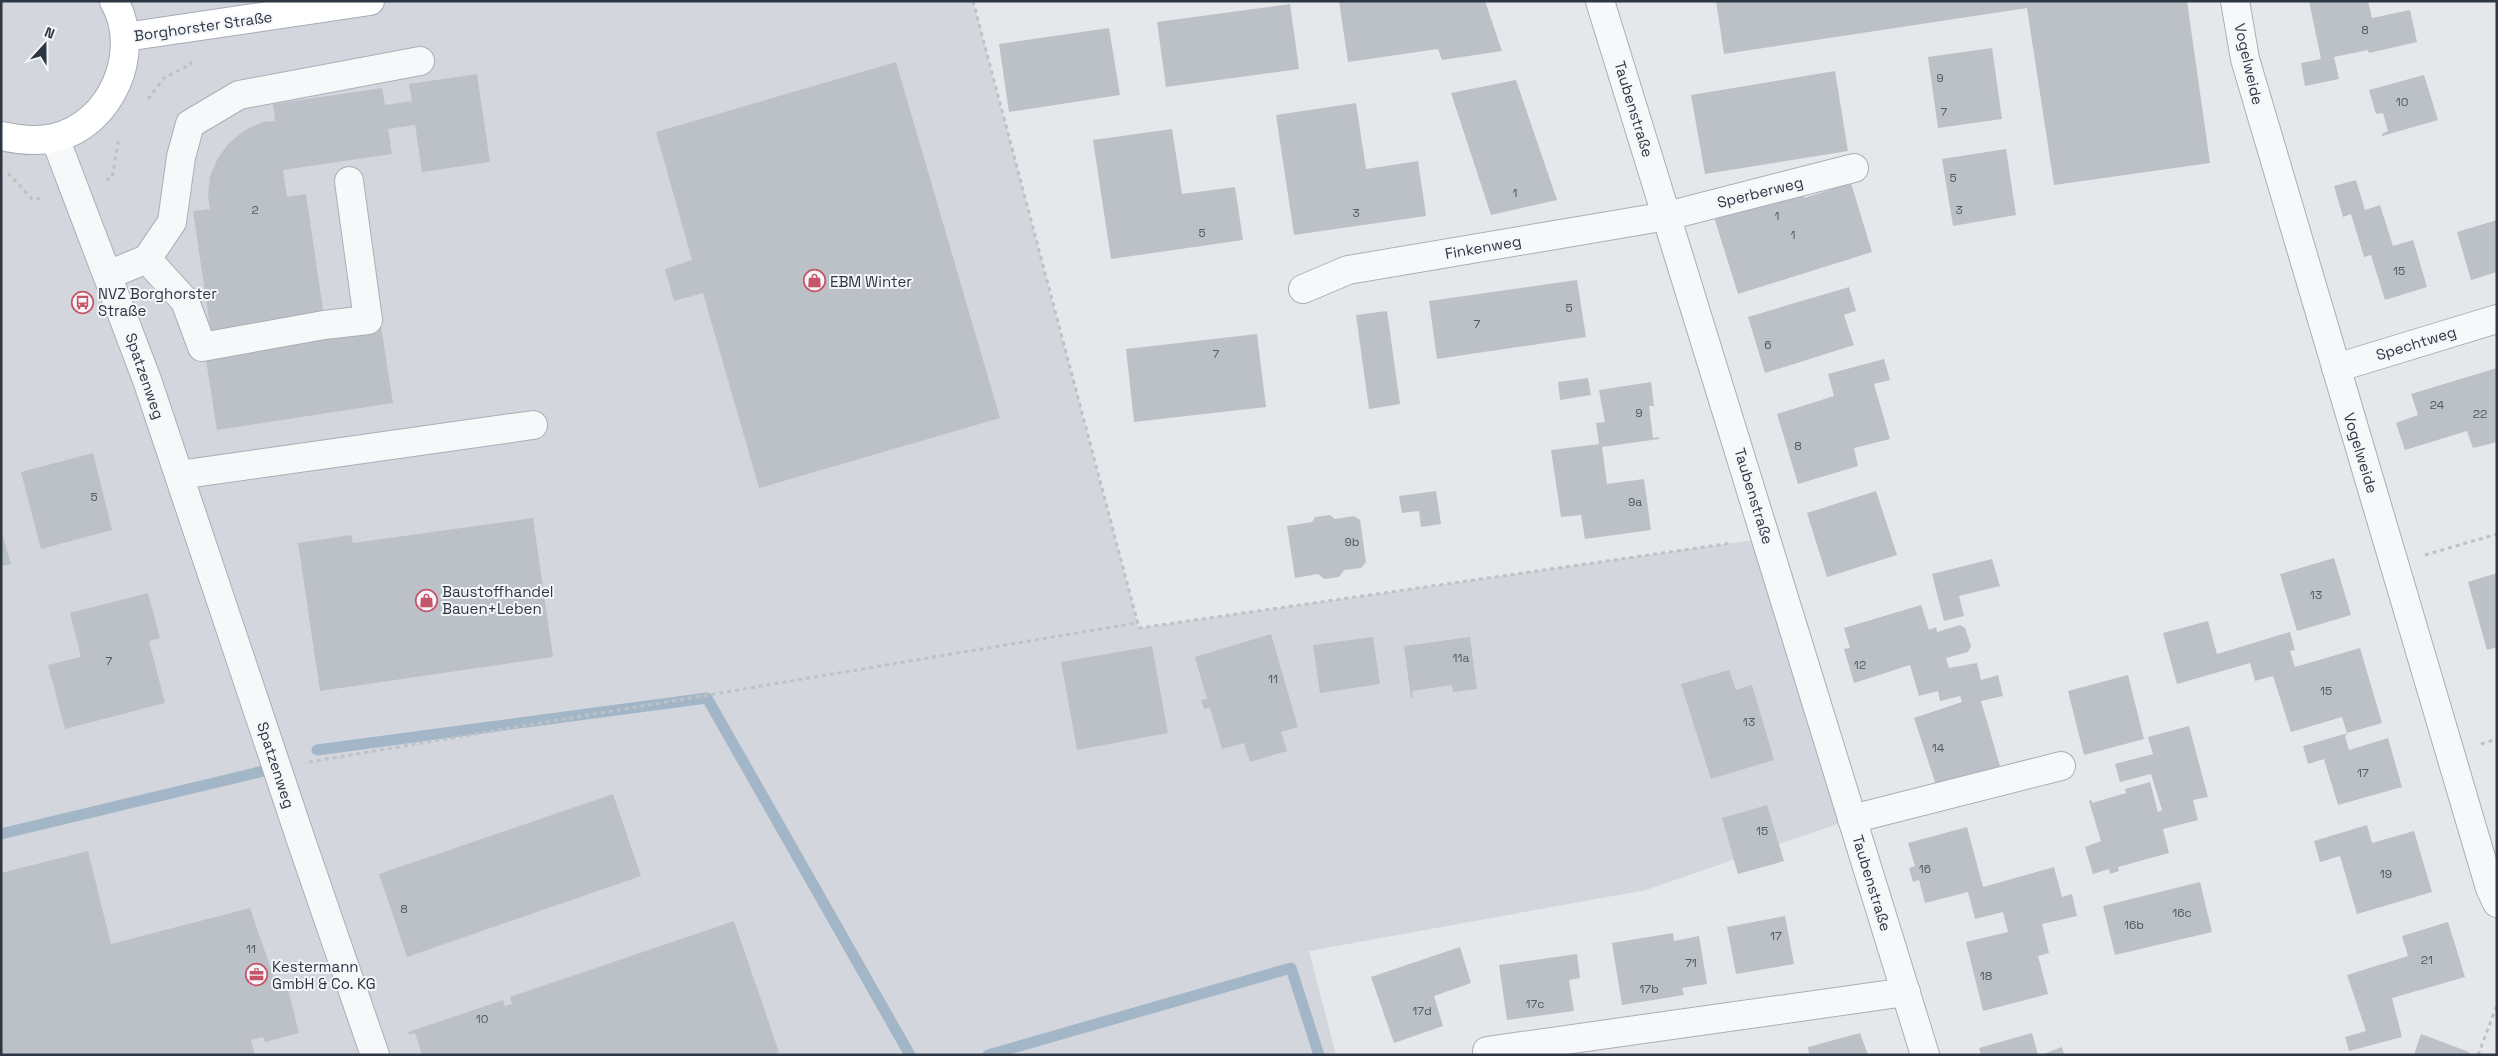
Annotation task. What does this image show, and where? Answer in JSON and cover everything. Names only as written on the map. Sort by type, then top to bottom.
[{"type":"main road","points":[[1,136],[24,141],[55,138],[85,124],[108,100],[123,70],[125,37],[119,10],[114,1]]},
{"type":"main road","name":"Borghorster Straße","points":[[125,37],[370,1]]},
{"type":"street","name":"Taubenstraße","points":[[1600,1],[1768,538],[1925,1055]]},
{"type":"street","name":"Vogelweide","points":[[2235,1],[2245,59],[2490,888],[2497,903]]},
{"type":"street","points":[[108,275],[147,259],[172,222],[181,157],[190,124],[239,95],[420,61]]},
{"type":"street","name":"Spatzenweg","points":[[55,138],[73,191],[108,275],[179,475],[276,768],[375,1055]]},
{"type":"street","name":"Sperberweg","points":[[1667,216],[1854,168]]},
{"type":"street","points":[[147,259],[184,301],[202,347],[324,325],[368,320],[349,181]]},
{"type":"street","name":"Finkenweg","points":[[1303,289],[1348,270],[1667,216]]},
{"type":"street","name":"Spechtweg","points":[[2336,368],[2497,319]]},
{"type":"street","points":[[179,475],[533,425]]},
{"type":"street","points":[[1852,819],[2061,766]]},
{"type":"street","points":[[1487,1051],[1906,992]]},
{"type":"path","points":[[974,1],[1139,628],[1768,538]]},
{"type":"path","points":[[2394,564],[2497,534]]},
{"type":"path","points":[[276,768],[1136,623]]},
{"type":"path","points":[[2478,1055],[2497,1005]]},
{"type":"shaded area","points":[[1,1],[973,1],[1139,628],[1767,538],[1852,819],[1646,890],[1309,951],[1336,1055],[1,1055]]},
{"type":"building","points":[[1339,1],[1485,1],[1502,51],[1442,60],[1438,49],[1348,62]]},
{"type":"building","points":[[1716,1],[2187,1],[2210,163],[2054,185],[2027,8],[1724,54]]},
{"type":"building","points":[[2309,1],[2368,1],[2372,18],[2410,10],[2417,42],[2369,53],[2368,50],[2334,57],[2339,79],[2305,86],[2301,63],[2321,59]]},
{"type":"building","points":[[1290,4],[1299,69],[1166,87],[1157,22]]},
{"type":"building","points":[[1109,28],[1120,95],[1009,112],[999,44]]},
{"type":"building","points":[[1992,48],[2002,119],[1938,128],[1928,57]]},
{"type":"building","name":"EBM Winter","points":[[896,62],[1000,418],[759,488],[703,293],[674,301],[665,269],[692,260],[656,132]]},
{"type":"building","points":[[1835,71],[1848,151],[1705,174],[1691,95]]},
{"type":"building","points":[[477,74],[490,162],[422,172],[415,125],[388,129],[392,154],[283,170],[287,197],[306,194],[324,316],[211,333],[193,211],[210,209],[208,196],[210,176],[218,158],[229,143],[245,130],[263,122],[275,121],[273,104],[382,88],[385,105],[412,101],[409,84]]},
{"type":"building","points":[[2424,75],[2438,120],[2382,136],[2382,134],[2388,131],[2383,113],[2376,114],[2369,90]]},
{"type":"building","points":[[1516,80],[1557,200],[1491,215],[1451,93]]},
{"type":"building","points":[[1356,103],[1366,169],[1418,161],[1426,216],[1294,235],[1276,115]]},
{"type":"building","points":[[1172,129],[1182,194],[1235,187],[1243,240],[1111,259],[1093,140]]},
{"type":"building","points":[[2006,149],[2016,215],[1953,226],[1942,159]]},
{"type":"building","points":[[2356,180],[2365,210],[2380,205],[2393,246],[2413,240],[2427,287],[2385,300],[2371,255],[2364,257],[2351,214],[2343,217],[2334,186]]},
{"type":"building","points":[[1851,183],[1872,252],[1738,294],[1714,217],[1801,190],[1804,198]]},
{"type":"building","points":[[2497,220],[2497,272],[2471,280],[2457,232]]},
{"type":"building","points":[[1577,280],[1586,337],[1437,359],[1429,301]]},
{"type":"building","points":[[1849,287],[1856,311],[1844,315],[1854,345],[1765,373],[1748,317]]},
{"type":"building","points":[[1387,311],[1400,404],[1369,409],[1356,315]]},
{"type":"building","points":[[381,326],[393,403],[217,430],[205,353]]},
{"type":"building","points":[[1257,334],[1266,407],[1134,422],[1126,349]]},
{"type":"building","points":[[1884,359],[1890,380],[1874,384],[1890,439],[1854,448],[1858,466],[1798,484],[1777,414],[1834,396],[1828,374]]},
{"type":"building","points":[[2497,368],[2497,442],[2473,448],[2467,431],[2405,450],[2396,423],[2418,415],[2411,394]]},
{"type":"building","points":[[1588,378],[1591,395],[1560,400],[1558,382]]},
{"type":"building","points":[[1651,382],[1654,406],[1649,406],[1653,438],[1659,437],[1659,439],[1602,447],[1607,484],[1644,479],[1651,530],[1585,539],[1581,515],[1561,517],[1551,450],[1599,444],[1596,423],[1605,422],[1599,390]]},
{"type":"building","points":[[93,453],[112,530],[41,549],[21,472]]},
{"type":"building","points":[[1436,491],[1441,524],[1421,527],[1419,511],[1402,513],[1399,496]]},
{"type":"building","points":[[1876,491],[1897,555],[1827,577],[1807,513]]},
{"type":"building","points":[[1330,515],[1335,519],[1354,516],[1360,520],[1366,562],[1361,568],[1344,570],[1339,577],[1324,579],[1318,574],[1295,578],[1287,526],[1312,522],[1315,517]]},
{"type":"building","name":"Baustoffhandel Bauen+Leben","points":[[533,518],[553,657],[320,691],[298,543],[351,535],[353,543]]},
{"type":"building","points":[[1,530],[11,564],[1,566]]},
{"type":"building","points":[[2334,558],[2351,615],[2297,631],[2280,574]]},
{"type":"building","points":[[1992,559],[2000,586],[1959,596],[1964,616],[1944,621],[1932,574]]},
{"type":"building","points":[[2497,573],[2497,647],[2487,650],[2468,582]]},
{"type":"building","points":[[148,593],[160,638],[149,641],[165,703],[65,729],[48,665],[81,657],[70,613]]},
{"type":"building","points":[[1921,605],[1929,630],[1936,627],[1937,632],[1960,625],[1965,628],[1971,646],[1968,652],[1946,658],[1949,668],[1977,663],[1981,680],[1998,675],[2003,696],[1981,701],[2000,766],[1936,785],[1914,718],[1962,702],[1960,696],[1940,701],[1938,691],[1919,696],[1910,665],[1854,683],[1844,649],[1850,648],[1844,628]]},
{"type":"building","points":[[2208,621],[2217,654],[2290,632],[2295,650],[2290,651],[2295,667],[2360,648],[2382,723],[2347,733],[2342,717],[2291,732],[2273,676],[2255,681],[2250,663],[2177,684],[2163,633]]},
{"type":"building","points":[[1271,634],[1298,727],[1281,732],[1287,751],[1250,762],[1244,743],[1222,749],[1210,708],[1204,709],[1201,700],[1207,699],[1195,657]]},
{"type":"building","points":[[1373,637],[1380,684],[1320,693],[1313,645]]},
{"type":"building","points":[[1470,637],[1477,689],[1453,692],[1452,685],[1412,691],[1413,698],[1411,698],[1404,646]]},
{"type":"building","points":[[1152,646],[1168,733],[1077,750],[1061,662]]},
{"type":"building","points":[[1729,670],[1736,690],[1752,685],[1774,760],[1711,779],[1681,684]]},
{"type":"building","points":[[2128,675],[2144,739],[2084,755],[2068,691]]},
{"type":"building","points":[[2189,726],[2208,797],[2193,800],[2198,820],[2163,829],[2169,853],[2118,867],[2119,871],[2110,874],[2109,869],[2093,874],[2085,847],[2101,841],[2089,801],[2092,800],[2092,803],[2126,793],[2125,789],[2150,782],[2158,812],[2162,810],[2151,774],[2120,782],[2115,764],[2153,754],[2148,737]]},
{"type":"building","points":[[2348,733],[2345,736],[2349,750],[2388,738],[2402,787],[2338,805],[2324,759],[2308,764],[2303,746]]},
{"type":"building","points":[[613,794],[641,876],[407,957],[379,874]]},
{"type":"building","points":[[1767,805],[1784,861],[1738,874],[1722,818]]},
{"type":"building","points":[[2367,825],[2372,843],[2414,831],[2432,892],[2357,914],[2340,856],[2320,862],[2314,841]]},
{"type":"building","points":[[1967,827],[1983,887],[2054,867],[2062,897],[2072,894],[2077,916],[2042,924],[2049,953],[2038,956],[2048,994],[1983,1011],[1966,942],[2008,932],[2003,912],[1975,919],[1968,892],[1925,903],[1919,880],[1913,882],[1909,868],[1915,866],[1908,843]]},
{"type":"building","points":[[88,851],[111,944],[250,908],[276,984],[286,981],[299,1033],[265,1042],[263,1037],[251,1040],[255,1055],[1,1055],[1,873]]},
{"type":"building","points":[[2200,882],[2212,932],[2115,955],[2103,906]]},
{"type":"building","points":[[1785,916],[1794,964],[1736,974],[1727,927]]},
{"type":"building","points":[[734,921],[779,1052],[772,1055],[422,1055],[415,1033],[409,1035],[408,1032],[503,1000],[505,1006],[512,1004],[510,997]]},
{"type":"building","points":[[2448,922],[2465,977],[2392,998],[2402,1037],[2349,1051],[2345,1037],[2366,1031],[2347,975],[2408,956],[2402,936]]},
{"type":"building","points":[[1673,933],[1674,941],[1699,936],[1707,984],[1682,988],[1684,995],[1622,1005],[1612,943]]},
{"type":"building","points":[[1460,947],[1471,983],[1434,996],[1443,1026],[1394,1043],[1371,977]]},
{"type":"building","points":[[1577,954],[1580,978],[1569,980],[1574,1011],[1507,1020],[1499,965]]},
{"type":"building","points":[[1860,1033],[1868,1055],[1809,1055],[1808,1047]]},
{"type":"building","points":[[2032,1033],[2038,1055],[1981,1055],[1979,1048]]},
{"type":"building","points":[[2421,1034],[2469,1052],[2468,1055],[2414,1055]]},
{"type":"building","points":[[2062,1047],[2064,1055],[2041,1055]]},
{"type":"waterway","points":[[317,750],[707,698],[910,1055]]},
{"type":"waterway","points":[[1,834],[276,768]]},
{"type":"waterway","points":[[988,1055],[1291,968],[1319,1055]]},
{"type":"place","name":"EBM Winter","points":[[814,281]]},
{"type":"place","name":"NVZ Borghorster Straße","points":[[82,302]]},
{"type":"place","name":"Baustoffhandel Bauen+Leben","points":[[426,600]]},
{"type":"place","name":"Kestermann GmbH & Co. KG","points":[[256,975]]}]
